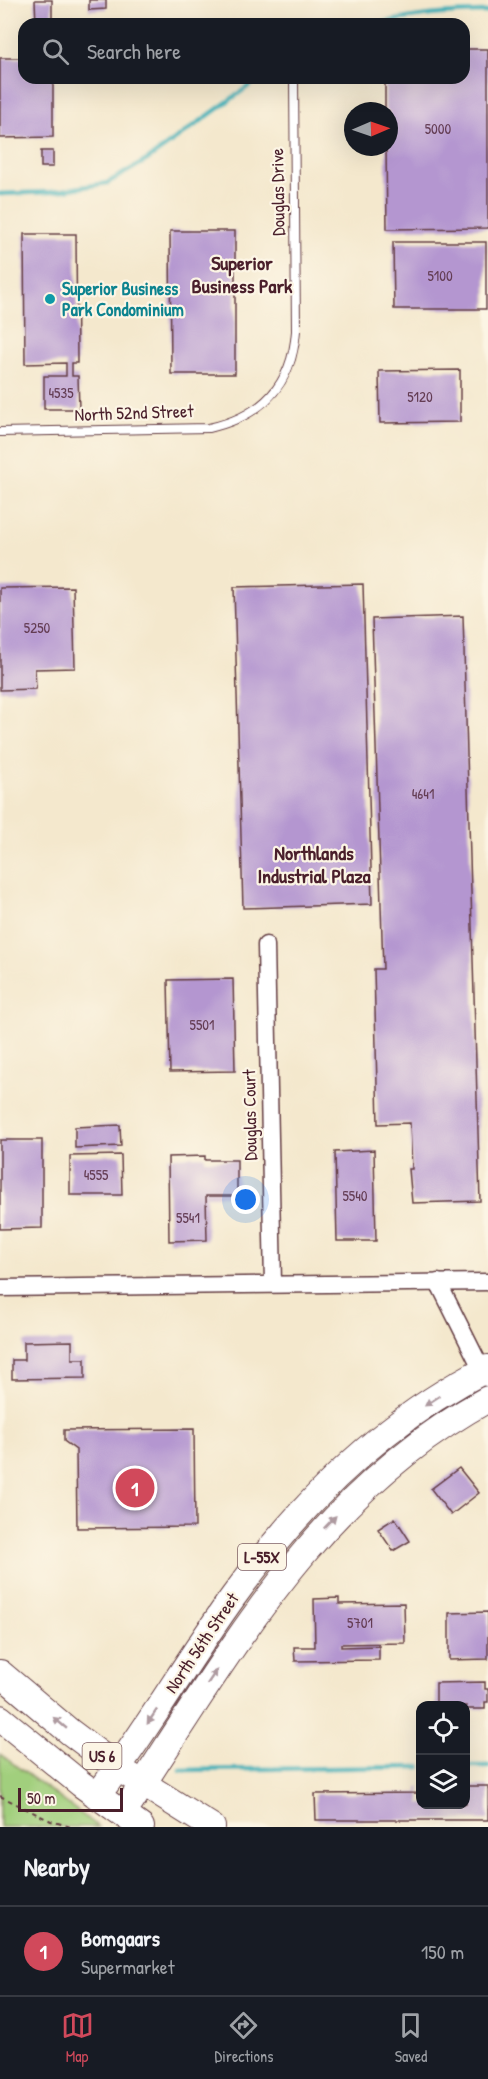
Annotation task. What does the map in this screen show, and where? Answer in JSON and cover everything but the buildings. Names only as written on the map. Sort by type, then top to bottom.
[{"type":"main road","name":"North 56th Street","points":[[98,1796],[232,1598],[295,1519],[352,1462],[396,1426],[438,1396],[486,1374]]},
{"type":"main road","name":"North 56th Street","points":[[132,1821],[142,1785],[256,1612],[315,1538],[353,1499],[410,1449],[455,1417],[488,1399]]},
{"type":"main road","name":"US 6","points":[[0,1673],[70,1732],[118,1768],[212,1827]]},
{"type":"main road","name":"US 6","points":[[0,1718],[42,1754],[132,1821]]},
{"type":"street","name":"Douglas Court","points":[[266,945],[273,1284]]},
{"type":"street","points":[[438,1282],[486,1374]]},
{"type":"street","points":[[0,1288],[488,1282]]},
{"type":"lane","name":"Douglas Drive","points":[[262,405],[284,379],[295,346],[294,84]]},
{"type":"lane","name":"North 52nd Street","points":[[0,432],[209,428],[242,418],[262,405]]},
{"type":"path","points":[[0,1796],[51,1821],[71,1827]]},
{"type":"path","points":[[50,1827],[51,1821]]},
{"type":"green space","points":[[0,1754],[99,1827],[0,1827]]},
{"type":"waterway","points":[[406,18],[488,12]]},
{"type":"waterway","points":[[0,194],[51,192],[107,183],[147,160],[252,84]]},
{"type":"waterway","points":[[470,1766],[488,1766]]},
{"type":"waterway","points":[[181,1770],[416,1767]]},
{"type":"place","name":"Superior Business Park Condominium","points":[[50,299]]},
{"type":"place","name":"Bomgaars","points":[[135,1488]]},
{"type":"district","name":"Superior Business Park","points":[[242,274]]},
{"type":"district","name":"Northlands Industrial Plaza","points":[[314,864]]}]
